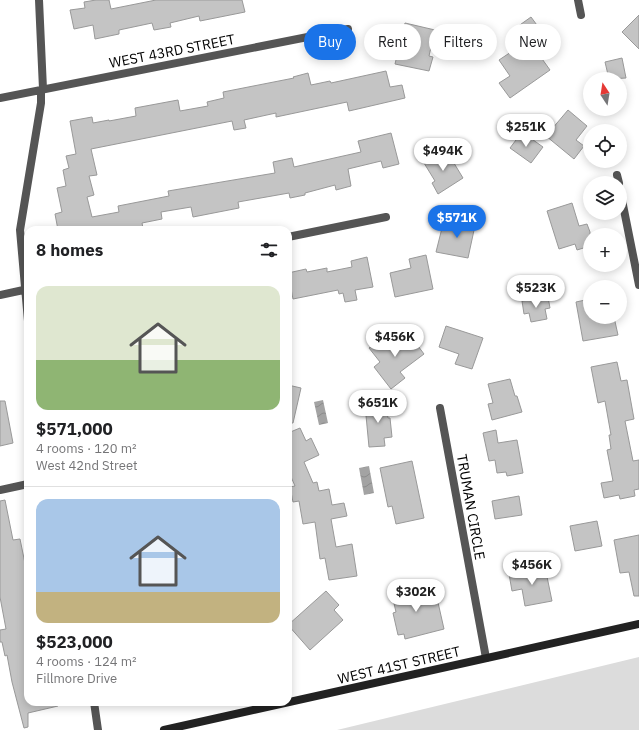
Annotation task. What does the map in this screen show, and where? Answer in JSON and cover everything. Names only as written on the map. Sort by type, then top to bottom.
[{"type":"street","points":[[24,269],[20,230],[41,102],[41,90],[43,89],[39,0]]},
{"type":"street","points":[[578,0],[581,14]]},
{"type":"street","name":"WEST 43RD STREET","points":[[0,98],[304,38]]},
{"type":"street","points":[[292,236],[386,217]]},
{"type":"street","points":[[626,220],[639,285]]},
{"type":"street","points":[[0,295],[24,289]]},
{"type":"street","name":"TRUMAN CIRCLE","points":[[440,408],[486,658]]},
{"type":"street","points":[[0,490],[24,485]]},
{"type":"street","name":"WEST 41ST STREET","points":[[292,701],[639,624]]},
{"type":"street","points":[[95,706],[98,730]]},
{"type":"street","name":"WEST 41ST STREET","points":[[164,730],[271,706]]},
{"type":"shaded area","points":[[639,657],[639,730],[337,730]]},
{"type":"water","points":[[323,400],[328,423],[319,425],[314,402]]},
{"type":"water","points":[[369,466],[374,493],[364,495],[359,468]]},
{"type":"building","points":[[109,0],[111,9],[156,0],[242,0],[245,12],[200,21],[199,16],[170,23],[171,27],[154,30],[152,23],[119,30],[119,34],[95,39],[93,25],[74,29],[70,10],[85,8],[84,2]]},
{"type":"building","points":[[639,15],[639,49],[622,32]]},
{"type":"building","points":[[531,17],[536,24],[521,24]]},
{"type":"building","points":[[421,27],[429,29],[429,60],[432,60],[429,71],[395,64],[396,60],[421,60]]},
{"type":"building","points":[[505,56],[505,60],[543,60],[550,70],[510,98],[499,83],[510,76],[499,60]]},
{"type":"building","points":[[622,58],[625,72],[607,72],[605,62]]},
{"type":"building","points":[[386,71],[390,87],[402,85],[405,98],[349,111],[347,102],[276,117],[276,113],[244,120],[246,128],[234,130],[232,121],[91,149],[97,175],[89,176],[94,195],[87,197],[92,217],[119,212],[118,206],[169,196],[168,191],[275,173],[273,162],[292,158],[294,167],[361,152],[358,141],[391,133],[399,164],[383,168],[381,161],[348,169],[351,186],[336,190],[335,185],[305,193],[305,195],[290,198],[289,193],[238,202],[239,208],[193,217],[191,207],[161,212],[162,219],[142,223],[143,226],[57,226],[55,214],[62,212],[57,188],[66,186],[63,170],[69,168],[66,156],[76,154],[70,121],[92,117],[93,123],[136,116],[135,108],[178,100],[180,111],[208,106],[207,102],[224,98],[223,92],[294,78],[293,77],[308,73],[311,85],[330,81],[331,83]]},
{"type":"building","points":[[568,110],[585,124],[583,124],[583,131],[576,140],[583,145],[583,147],[574,159],[546,136]]},
{"type":"building","points":[[522,132],[543,147],[531,163],[510,148]]},
{"type":"building","points":[[446,150],[463,178],[438,194],[432,183],[435,181],[424,163]]},
{"type":"building","points":[[572,203],[579,226],[587,224],[588,228],[583,228],[583,248],[577,250],[575,244],[559,249],[547,211]]},
{"type":"building","points":[[459,217],[476,221],[468,258],[436,252],[442,228],[456,231]]},
{"type":"building","points":[[426,255],[433,289],[395,297],[390,273],[411,268],[409,259]]},
{"type":"building","points":[[367,257],[373,287],[355,290],[357,300],[345,302],[343,293],[339,294],[338,290],[293,299],[292,272],[306,269],[307,272],[327,268],[327,272],[352,267],[351,261]]},
{"type":"building","points":[[548,297],[550,308],[545,309],[547,319],[531,322],[529,313],[524,314],[522,301]]},
{"type":"building","points":[[583,300],[583,324],[616,324],[618,335],[583,341],[576,302]]},
{"type":"building","points":[[446,326],[483,338],[472,369],[455,364],[459,354],[439,347]]},
{"type":"building","points":[[409,334],[424,354],[400,372],[405,378],[391,389],[374,367],[380,362],[369,348],[387,335],[395,345]]},
{"type":"building","points":[[617,362],[621,381],[627,380],[634,419],[625,421],[633,461],[639,460],[639,489],[634,490],[635,496],[620,499],[619,495],[604,498],[601,483],[613,481],[607,450],[611,449],[609,435],[611,435],[605,401],[598,403],[591,367]]},
{"type":"building","points":[[510,379],[522,412],[492,420],[488,404],[493,403],[488,384]]},
{"type":"building","points":[[292,386],[301,388],[292,423]]},
{"type":"building","points":[[0,401],[5,401],[13,443],[0,446]]},
{"type":"building","points":[[386,403],[388,418],[390,418],[392,437],[384,438],[385,446],[369,447],[365,405]]},
{"type":"building","points":[[300,428],[306,441],[311,438],[319,455],[304,462],[313,483],[317,482],[319,491],[329,489],[332,505],[344,503],[347,516],[331,519],[336,547],[352,544],[357,576],[329,580],[325,558],[320,559],[315,522],[303,524],[299,501],[293,502],[292,487],[295,486],[292,479],[292,431]]},
{"type":"building","points":[[496,430],[498,443],[517,440],[523,473],[507,476],[506,472],[497,473],[495,460],[489,461],[483,433]]},
{"type":"building","points":[[412,461],[424,518],[396,524],[392,506],[388,507],[380,468]]},
{"type":"building","points":[[519,496],[522,515],[495,519],[492,501]]},
{"type":"building","points":[[5,500],[13,540],[20,539],[24,558],[24,706],[58,706],[28,713],[28,727],[24,728],[12,682],[7,655],[5,656],[2,642],[0,642],[0,630],[6,629],[0,597],[0,501]]},
{"type":"building","points":[[597,521],[602,546],[575,551],[570,526]]},
{"type":"building","points":[[639,535],[639,596],[634,596],[629,572],[620,573],[614,540]]},
{"type":"building","points":[[545,567],[552,601],[525,606],[522,589],[512,591],[509,574]]},
{"type":"building","points":[[421,584],[425,601],[437,598],[444,629],[405,639],[404,634],[398,635],[393,613],[396,612],[391,591]]},
{"type":"building","points":[[326,591],[339,605],[334,610],[343,620],[310,650],[292,630],[292,621]]}]
